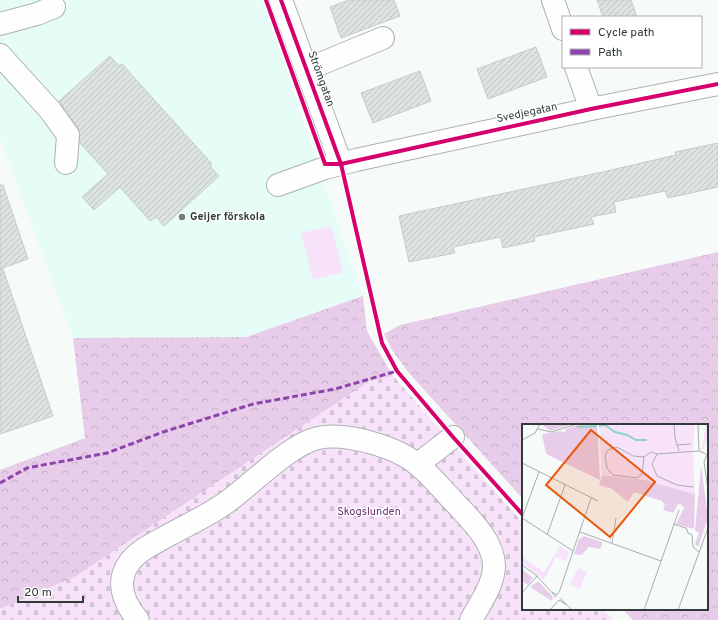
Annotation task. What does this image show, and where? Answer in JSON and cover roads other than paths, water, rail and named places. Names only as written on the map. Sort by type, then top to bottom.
[{"type":"street","name":"Strömgatan","points":[[281,0],[308,69],[341,164]]},
{"type":"street","points":[[553,0],[562,26]]},
{"type":"street","points":[[0,24],[37,14],[54,7]]},
{"type":"street","points":[[308,69],[383,38]]},
{"type":"street","points":[[0,56],[50,110],[68,135],[66,162]]},
{"type":"street","points":[[576,68],[591,109]]},
{"type":"street","name":"Svedjegatan","points":[[278,185],[325,168],[341,164],[591,109],[718,84]]},
{"type":"street","points":[[418,464],[453,437]]},
{"type":"street","points":[[138,620],[128,608],[123,592],[125,570],[140,551],[209,515],[272,465],[299,447],[318,438],[360,439],[398,453],[418,464],[478,527],[488,547],[494,564],[491,584],[471,620]]},
{"type":"place","name":"Geijer förskola","points":[[182,217]]},
{"type":"park label","name":"Skogslunden","points":[[369,512]]}]
